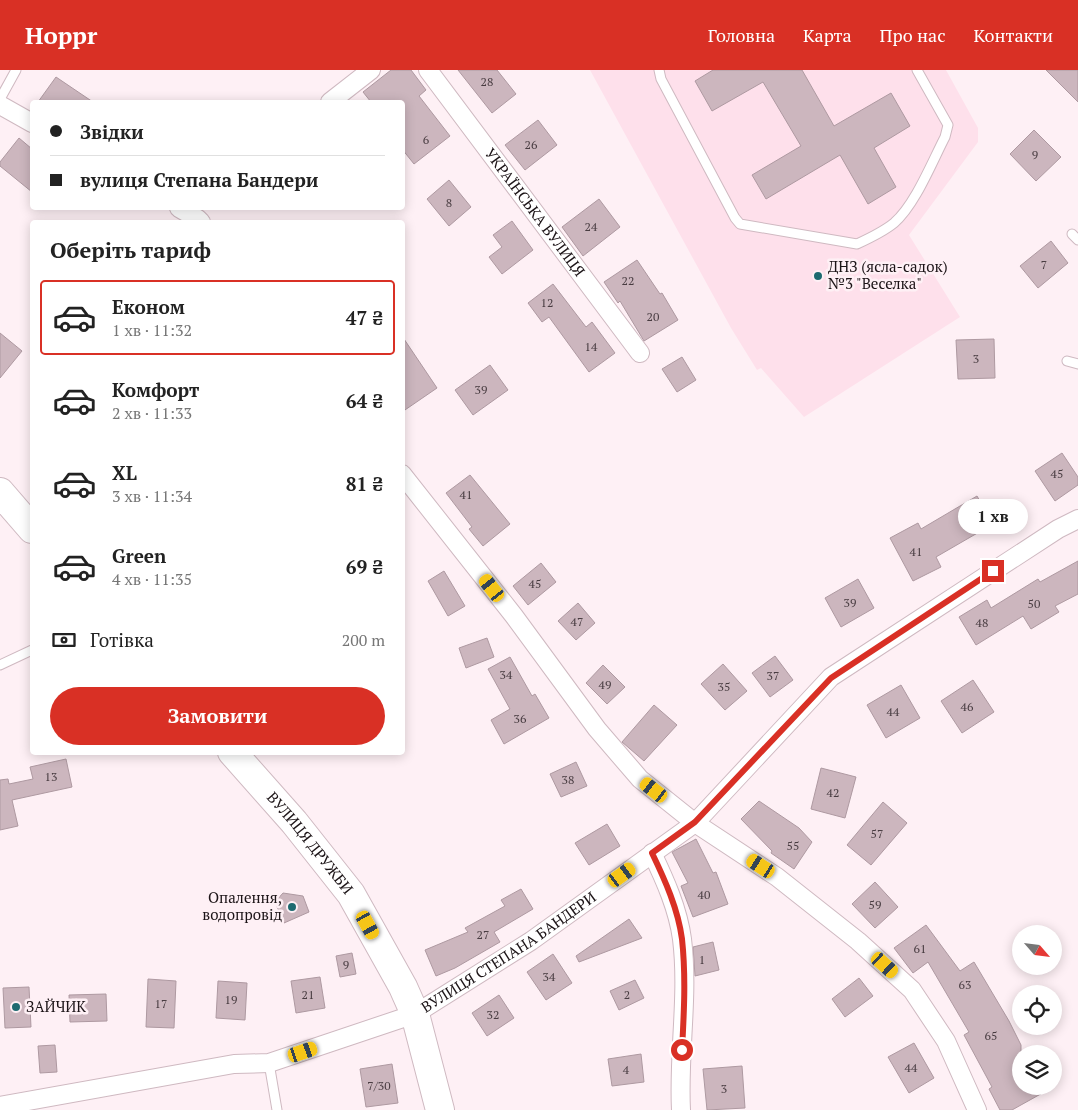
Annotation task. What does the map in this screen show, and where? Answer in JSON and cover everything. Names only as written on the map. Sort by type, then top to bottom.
[{"type":"main road","points":[[0,492],[30,527]]},
{"type":"main road","name":"ВУЛИЦЯ ДРУЖБИ","points":[[235,755],[294,822],[351,894],[403,987],[415,1014],[440,1110]]},
{"type":"street","name":"УКРАЇНСЬКА ВУЛИЦЯ","points":[[428,70],[640,354]]},
{"type":"street","points":[[332,100],[364,72]]},
{"type":"street","points":[[0,105],[30,122]]},
{"type":"street","points":[[185,210],[203,216]]},
{"type":"street","points":[[405,478],[514,616],[597,729],[640,779],[695,822],[778,877],[858,941],[912,990],[946,1041],[977,1110]]},
{"type":"street","name":"ВУЛИЦЯ СТЕПАНА БАНДЕРИ","points":[[0,1106],[234,1064],[269,1063],[415,1014],[531,941],[695,822],[831,678],[1058,529],[1078,519]]},
{"type":"street","points":[[652,853],[668,888],[682,938],[684,988],[680,1087],[682,1110]]},
{"type":"lane","points":[[0,99],[16,70]]},
{"type":"lane","points":[[659,70],[661,79],[735,218],[740,224],[857,244],[872,237],[894,222],[910,204],[946,137],[948,125],[917,70]]},
{"type":"lane","points":[[1067,361],[1078,364]]},
{"type":"lane","points":[[0,665],[30,651]]},
{"type":"lane","points":[[269,1063],[277,1110]]},
{"type":"shaded area","name":"ДНЗ (ясла-садок) №3 \"Веселка\"","points":[[590,70],[946,70],[978,128],[978,142],[909,235],[960,317],[804,417],[761,368],[757,370],[731,328]]},
{"type":"building","points":[[391,70],[411,70],[426,90],[419,96],[450,136],[414,164],[405,153],[405,100],[369,100],[363,92]]},
{"type":"building","points":[[458,70],[497,70],[516,94],[492,113]]},
{"type":"building","points":[[713,70],[802,70],[834,126],[891,93],[910,126],[874,148],[896,187],[868,204],[840,155],[766,199],[752,175],[801,146],[763,82],[712,111],[695,81]]},
{"type":"building","points":[[1046,70],[1078,70],[1078,102]]},
{"type":"building","points":[[56,77],[90,100],[39,100]]},
{"type":"building","points":[[538,120],[557,145],[525,170],[505,145]]},
{"type":"building","points":[[1034,130],[1061,157],[1036,181],[1010,154]]},
{"type":"building","points":[[19,138],[30,147],[30,190],[0,166],[0,162]]},
{"type":"building","points":[[449,180],[471,207],[449,226],[427,199]]},
{"type":"building","points":[[599,199],[620,227],[583,256],[562,227]]},
{"type":"building","points":[[512,221],[533,250],[502,274],[489,257],[502,247],[493,235]]},
{"type":"building","points":[[1051,241],[1068,263],[1038,288],[1020,266]]},
{"type":"building","points":[[637,260],[660,294],[662,293],[678,320],[644,341],[620,301],[618,303],[604,282]]},
{"type":"building","points":[[553,284],[586,327],[592,322],[615,353],[589,372],[549,317],[542,322],[528,303]]},
{"type":"building","points":[[0,333],[22,351],[0,378]]},
{"type":"building","points":[[994,339],[995,378],[958,379],[956,340]]},
{"type":"building","points":[[405,340],[437,388],[405,410]]},
{"type":"building","points":[[682,357],[696,380],[677,392],[662,369]]},
{"type":"building","points":[[490,365],[508,390],[473,415],[455,390]]},
{"type":"building","points":[[1062,453],[1078,477],[1078,485],[1055,501],[1035,471]]},
{"type":"building","points":[[470,475],[510,524],[483,546],[469,529],[472,527],[446,493]]},
{"type":"building","points":[[977,496],[993,524],[936,557],[941,567],[913,581],[890,538],[918,523],[921,529]]},
{"type":"building","points":[[1078,561],[1078,594],[1055,606],[1059,612],[1031,629],[1023,616],[976,645],[959,617],[987,600],[991,608],[1038,579],[1040,582]]},
{"type":"building","points":[[541,563],[556,582],[528,605],[513,586]]},
{"type":"building","points":[[444,571],[465,606],[448,616],[428,581]]},
{"type":"building","points":[[858,579],[874,608],[841,627],[825,598]]},
{"type":"building","points":[[578,603],[595,623],[576,640],[558,621]]},
{"type":"building","points":[[487,638],[494,657],[466,668],[459,648]]},
{"type":"building","points":[[775,656],[793,680],[770,697],[752,673]]},
{"type":"building","points":[[510,657],[532,696],[535,694],[549,718],[504,744],[491,720],[510,709],[488,669]]},
{"type":"building","points":[[723,664],[747,691],[725,710],[701,684]]},
{"type":"building","points":[[603,665],[625,687],[607,704],[586,683]]},
{"type":"building","points":[[973,680],[994,712],[962,733],[941,701]]},
{"type":"building","points":[[901,685],[920,718],[886,738],[867,705]]},
{"type":"building","points":[[654,705],[677,725],[644,761],[622,742]]},
{"type":"building","points":[[66,759],[72,787],[12,800],[18,826],[0,830],[0,780],[8,779],[9,784],[33,779],[30,767]]},
{"type":"building","points":[[576,762],[587,786],[561,797],[550,774]]},
{"type":"building","points":[[821,768],[856,777],[845,818],[811,809]]},
{"type":"building","points":[[759,801],[799,828],[812,842],[794,869],[771,853],[772,851],[741,819]]},
{"type":"building","points":[[883,802],[907,823],[871,865],[847,845]]},
{"type":"building","points":[[607,824],[620,846],[589,865],[575,843]]},
{"type":"building","points":[[696,839],[713,873],[716,872],[728,904],[693,917],[681,886],[688,883],[672,852]]},
{"type":"building","points":[[875,882],[898,907],[875,928],[852,904]]},
{"type":"building","points":[[521,889],[533,909],[494,932],[500,942],[455,968],[436,976],[425,950],[468,932],[465,928],[505,906],[501,900]]},
{"type":"building","name":"Опалення, водопровід","points":[[283,893],[303,896],[309,912],[284,923],[275,902]]},
{"type":"building","points":[[629,919],[642,938],[579,962],[576,956]]},
{"type":"building","points":[[926,925],[960,971],[974,962],[1009,1021],[1012,1027],[1012,1035],[1016,1035],[1021,1045],[1012,1045],[1012,1095],[1039,1095],[1012,1110],[1000,1110],[989,1089],[992,1087],[964,1035],[969,1032],[928,962],[913,973],[894,948]]},
{"type":"building","points":[[713,942],[719,970],[695,976],[693,947]]},
{"type":"building","points":[[352,953],[356,974],[340,977],[336,956]]},
{"type":"building","points":[[553,954],[572,983],[546,1000],[527,972]]},
{"type":"building","points":[[320,977],[325,1008],[296,1013],[291,981]]},
{"type":"building","points":[[859,978],[873,996],[845,1017],[832,999]]},
{"type":"building","points":[[148,979],[176,981],[174,1028],[146,1027]]},
{"type":"building","points":[[635,980],[644,998],[619,1010],[610,991]]},
{"type":"building","points":[[218,981],[247,983],[245,1020],[216,1018]]},
{"type":"building","points":[[29,987],[31,1027],[5,1028],[3,988]]},
{"type":"building","points":[[106,994],[107,1021],[70,1022],[69,995]]},
{"type":"building","points":[[499,995],[514,1018],[487,1036],[472,1013]]},
{"type":"building","points":[[914,1043],[934,1078],[909,1093],[888,1057]]},
{"type":"building","points":[[55,1045],[57,1072],[40,1073],[38,1046]]},
{"type":"building","points":[[641,1054],[644,1082],[612,1086],[608,1059]]},
{"type":"building","points":[[392,1064],[398,1103],[366,1107],[360,1069]]},
{"type":"building","points":[[742,1066],[745,1108],[707,1110],[703,1069]]},
{"type":"place","name":"ДНЗ (ясла-садок) №3 \"Веселка\"","points":[[818,276]]},
{"type":"place","name":"Опалення, водопровід","points":[[292,907]]},
{"type":"place","name":"ЗАЙЧИК","points":[[16,1007]]},
{"type":"route","points":[[682,1050],[684,988],[682,938],[668,888],[652,853],[695,822],[831,678],[993,571]]}]
